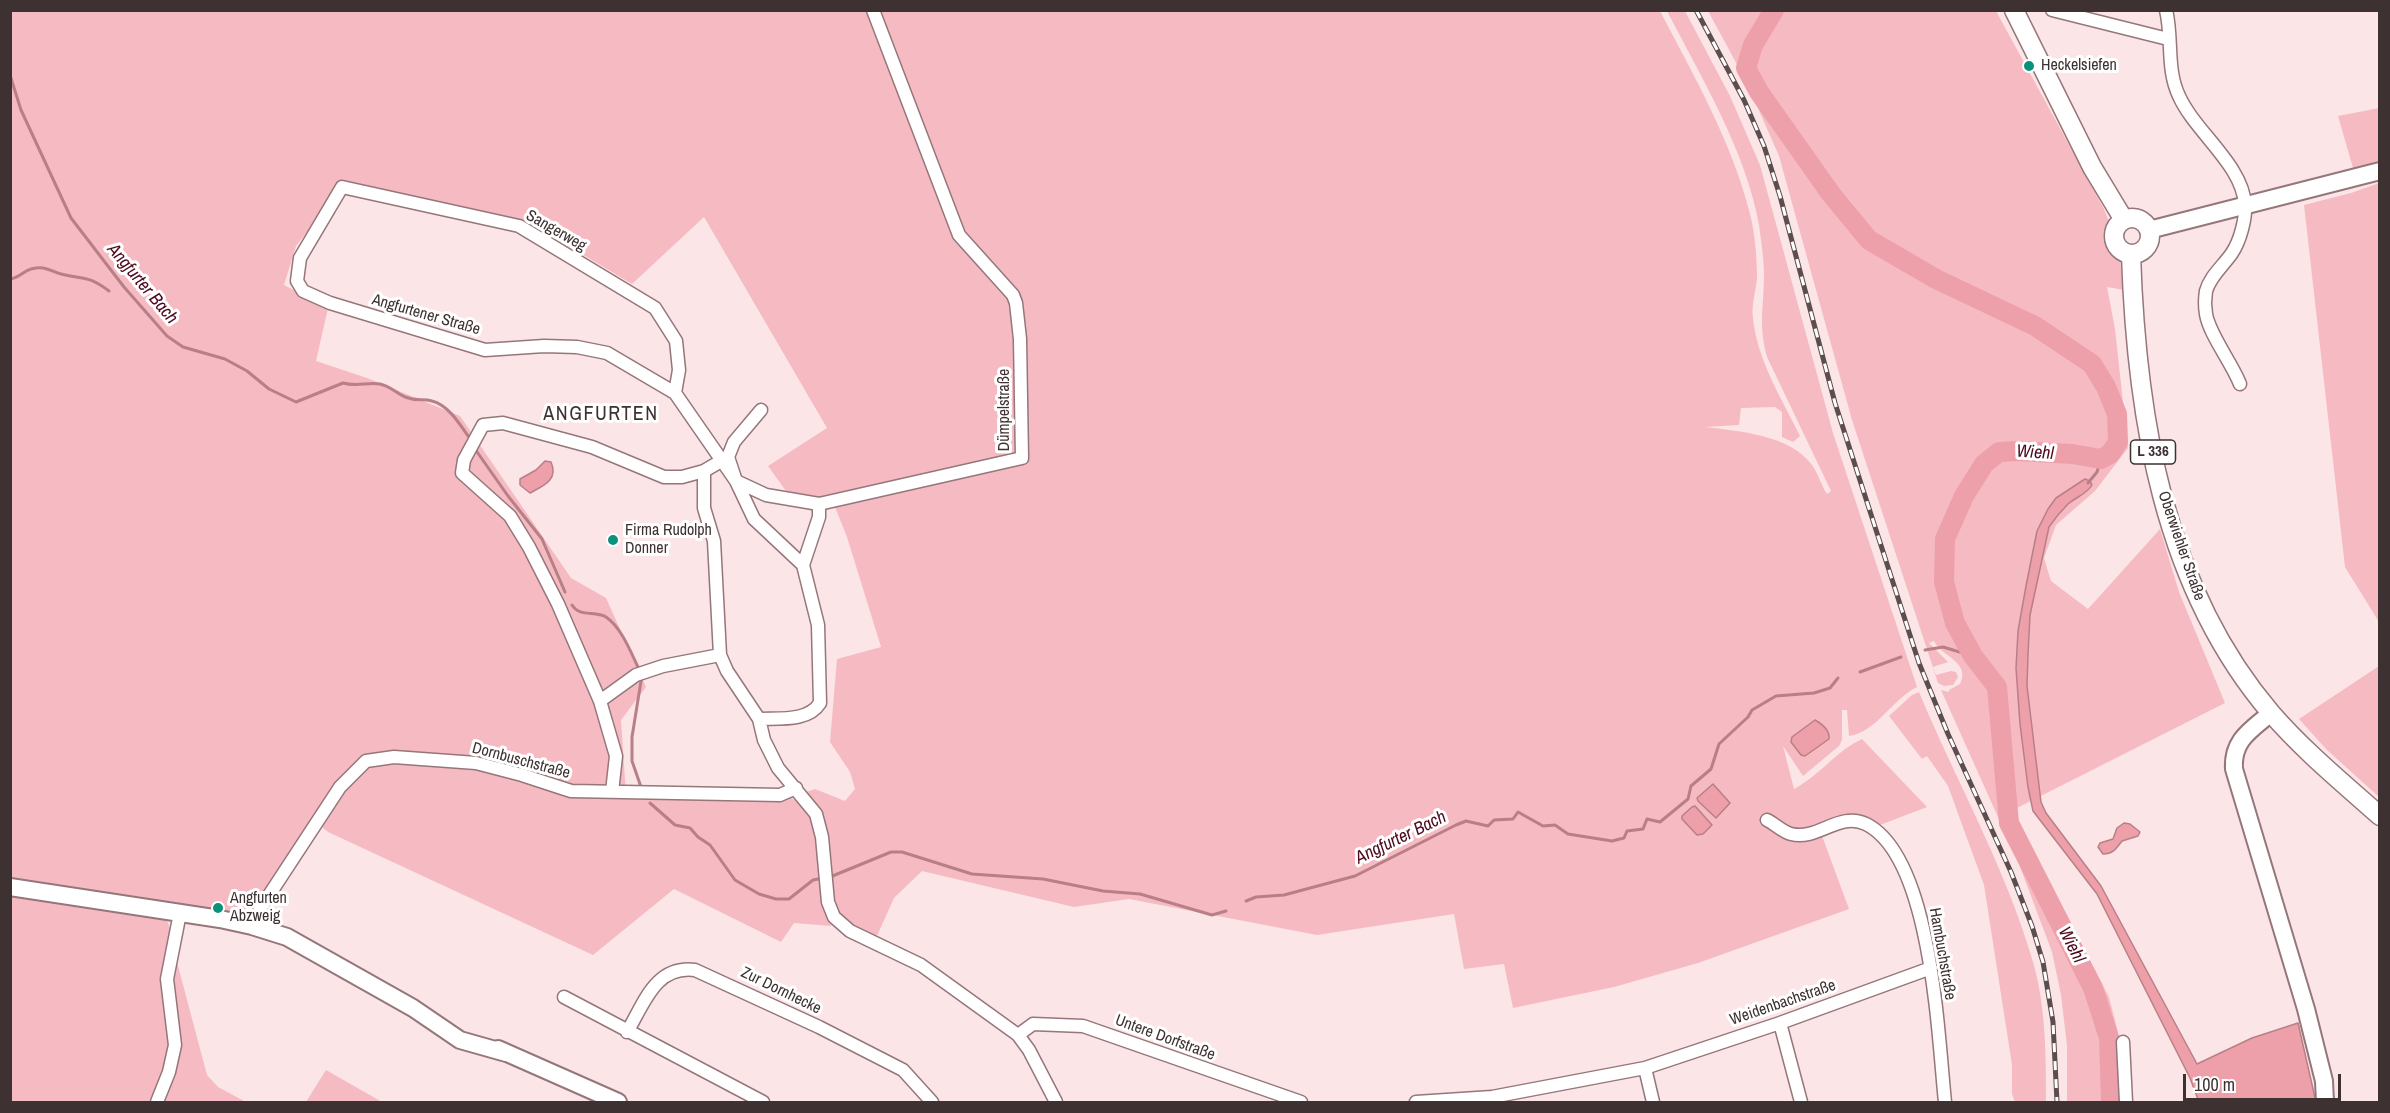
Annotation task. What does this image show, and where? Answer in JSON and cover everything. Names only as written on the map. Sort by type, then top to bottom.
[{"type":"main road","points":[[2014,10],[2092,167],[2124,220]]},
{"type":"main road","points":[[2149,230],[2379,171]]},
{"type":"main road","points":[[2135,218],[2140,220],[2149,230],[2147,246],[2132,254],[2121,250],[2114,240],[2115,228],[2124,220],[2135,218]]},
{"type":"main road","name":"Oberwiehler Straße","points":[[2132,254],[2132,299],[2152,448],[2165,512],[2202,608],[2230,657],[2271,712],[2379,816]]},
{"type":"main road","points":[[2271,712],[2241,740],[2235,751],[2234,769],[2306,1009],[2324,1081],[2325,1102]]},
{"type":"main road","points":[[10,887],[180,913],[252,926],[287,937],[413,1008],[460,1040],[506,1053],[618,1102]]},
{"type":"street","name":"Dümpelstraße","points":[[736,482],[766,495],[819,504],[1022,458],[1020,339],[1016,303],[1013,295],[958,235],[873,10]]},
{"type":"street","points":[[2052,10],[2168,39]]},
{"type":"street","points":[[2166,10],[2172,77],[2179,97],[2200,130],[2238,179],[2245,205],[2241,235],[2233,252],[2219,268],[2206,290],[2206,316],[2240,384]]},
{"type":"street","name":"Sangerweg","points":[[342,187],[519,226],[655,308],[676,342],[679,370],[675,393]]},
{"type":"street","name":"Angfurtener Straße","points":[[342,187],[300,258],[297,281],[303,291],[330,303],[485,350],[544,346],[577,347],[607,353],[675,393],[736,482]]},
{"type":"street","points":[[761,410],[734,442],[728,457],[736,482],[754,519],[803,565]]},
{"type":"street","points":[[612,792],[616,756],[600,701],[558,604],[529,547],[510,516],[462,472],[464,460],[483,426],[503,423],[592,447],[664,477],[682,477],[704,471],[721,461]]},
{"type":"street","points":[[704,471],[704,508],[714,541],[720,655],[727,670],[759,719],[764,740],[778,768],[816,814],[822,837],[828,902],[834,917],[846,928],[921,964],[1018,1035],[1029,1050],[1056,1102]]},
{"type":"street","points":[[759,719],[801,717],[815,711],[820,703],[818,625],[803,565],[819,517],[819,504]]},
{"type":"street","points":[[600,701],[636,675],[663,666],[720,655]]},
{"type":"street","name":"Dornbuschstraße","points":[[252,926],[260,909],[340,787],[366,761],[394,757],[476,763],[571,791],[780,795],[796,788]]},
{"type":"street","name":"Hambuchstraße","points":[[1767,820],[1791,834],[1804,834],[1846,820],[1855,820],[1874,829],[1889,845],[1909,882],[1919,908],[1931,968],[1945,1102]]},
{"type":"street","points":[[157,1102],[169,1072],[176,1045],[167,979],[180,913]]},
{"type":"street","name":"Weidenbachstraße","points":[[1645,1068],[1780,1023],[1931,968]]},
{"type":"street","name":"Zur Dornhecke","points":[[627,1032],[660,979],[678,969],[695,970],[809,1022],[903,1070],[932,1102]]},
{"type":"street","points":[[564,997],[763,1102]]},
{"type":"street","points":[[1780,1023],[1801,1102]]},
{"type":"street","name":"Untere Dorfstraße","points":[[1018,1035],[1033,1024],[1083,1026],[1301,1102]]},
{"type":"street","points":[[2122,1042],[2126,1102]]},
{"type":"street","points":[[1416,1102],[1487,1100],[1645,1068],[1653,1102]]},
{"type":"shaded area","points":[[10,11],[1660,11],[1723,135],[1742,187],[1752,221],[1755,246],[1757,278],[1753,313],[1755,334],[1771,379],[1800,436],[1793,442],[1782,437],[1782,412],[1775,407],[1741,408],[1739,425],[1705,427],[1763,436],[1791,447],[1812,465],[1827,494],[1831,491],[1767,357],[1762,325],[1763,256],[1753,197],[1721,115],[1667,11],[1685,11],[1730,96],[1760,165],[1833,433],[1917,687],[1908,692],[1876,722],[1859,733],[1849,736],[1847,710],[1842,710],[1842,740],[1839,746],[1803,776],[1783,746],[1794,789],[1844,750],[1862,739],[1927,807],[1867,830],[1844,825],[1821,833],[1849,909],[1698,963],[1614,987],[1513,1008],[1504,964],[1464,969],[1454,914],[1317,935],[1129,899],[1074,907],[922,871],[894,898],[876,938],[850,929],[835,909],[824,827],[819,814],[803,793],[815,789],[845,801],[855,789],[850,772],[830,742],[837,659],[881,647],[847,537],[833,502],[786,491],[768,466],[827,428],[704,217],[632,284],[530,223],[346,183],[296,246],[284,285],[328,308],[316,361],[367,378],[460,416],[571,578],[606,598],[646,687],[621,720],[626,795],[791,798],[803,807],[816,831],[823,904],[831,926],[794,923],[781,942],[674,889],[593,955],[328,832],[321,826],[343,792],[380,754],[357,763],[342,777],[259,904],[252,912],[242,917],[11,883]]},
{"type":"shaded area","points":[[1708,11],[1996,11],[2109,222],[2104,240],[2120,259],[2124,290],[2107,287],[2115,329],[2128,448],[2095,491],[2056,525],[2044,558],[2051,581],[2088,609],[2160,529],[2179,592],[2225,703],[2011,811],[2109,997],[2119,1036],[2124,1102],[2067,1102],[2067,1046],[2061,995],[2052,952],[2019,864],[1941,690],[1949,692],[1960,684],[1962,670],[1934,641],[1929,643],[1948,662],[1933,667],[1936,675],[1951,671],[1956,672],[1958,677],[1953,685],[1944,686],[1938,683],[1852,420],[1779,156],[1746,81]]},
{"type":"shaded area","points":[[2379,108],[2379,161],[2353,168],[2338,116]]},
{"type":"shaded area","points":[[2380,183],[2379,622],[2345,567],[2304,205]]},
{"type":"shaded area","points":[[545,461],[551,462],[553,473],[551,478],[530,493],[520,485],[520,479],[536,470]]},
{"type":"shaded area","points":[[2085,479],[2090,481],[2092,485],[2090,488],[2068,504],[2049,527],[2030,615],[2027,686],[2041,802],[2046,813],[2101,886],[2197,1064],[2252,1038],[2298,1023],[2316,1102],[2199,1102],[2190,1078],[2097,894],[2033,811],[2020,724],[2016,668],[2018,631],[2037,531],[2056,498]]},
{"type":"shaded area","points":[[2379,666],[2379,797],[2327,750],[2299,719]]},
{"type":"shaded area","points":[[1919,692],[1995,859],[2033,962],[2043,1014],[2046,1102],[2015,1102],[2012,1094],[2012,1065],[1984,885],[1948,786],[1927,756],[1922,759],[1889,716],[1912,695]]},
{"type":"shaded area","points":[[1815,720],[1825,728],[1829,739],[1805,756],[1801,755],[1791,742],[1792,737]]},
{"type":"shaded area","points":[[1713,784],[1730,803],[1716,818],[1697,798]]},
{"type":"shaded area","points":[[1695,806],[1712,825],[1703,834],[1697,835],[1682,819],[1682,816]]},
{"type":"shaded area","points":[[2124,823],[2130,824],[2140,832],[2138,836],[2122,841],[2112,852],[2103,854],[2098,847],[2100,843],[2113,839],[2117,828]]},
{"type":"shaded area","points":[[11,893],[164,917],[170,932],[168,960],[177,962],[207,1075],[218,1087],[246,1102],[11,1102]]},
{"type":"shaded area","points":[[326,1070],[382,1102],[306,1102]]},
{"type":"waterway","name":"Wiehl","points":[[1774,10],[1753,45],[1746,68],[1759,92],[1831,194],[1869,240],[1936,279],[2035,326],[2092,364],[2106,387],[2117,414],[2118,442],[2110,454],[2101,459],[2072,454],[2017,451],[1999,452],[1984,464],[1964,496],[1945,539],[1944,582],[1955,623],[1973,656],[1997,687],[2009,823],[2093,988],[2109,1038],[2111,1102]]},
{"type":"waterway","name":"Angfurter Bach","points":[[10,75],[21,110],[71,218],[124,287],[167,336],[183,347],[225,359],[247,371],[269,389],[296,402],[343,383],[380,384],[409,398],[438,403],[453,415],[468,436]]},
{"type":"waterway","points":[[10,279],[31,269],[44,268],[91,280],[109,291]]},
{"type":"waterway","name":"Angfurter Bach","points":[[475,449],[542,539],[565,592]]},
{"type":"waterway","points":[[2088,483],[2097,472],[2101,459]]},
{"type":"waterway","name":"Angfurter Bach","points":[[572,605],[583,613],[602,615],[612,622],[626,641],[639,669]]},
{"type":"waterway","name":"Angfurter Bach","points":[[1925,650],[1943,647],[1973,656]]},
{"type":"waterway","name":"Angfurter Bach","points":[[1860,672],[1901,657]]},
{"type":"waterway","name":"Angfurter Bach","points":[[641,787],[632,761],[632,737],[642,675]]},
{"type":"waterway","name":"Angfurter Bach","points":[[1246,901],[1256,897],[1284,895],[1355,876],[1466,821],[1488,826],[1494,820],[1513,819],[1518,812],[1543,826],[1555,825],[1568,834],[1612,841],[1624,838],[1627,831],[1643,829],[1647,819],[1660,822],[1688,799],[1691,786],[1711,769],[1719,744],[1748,717],[1752,710],[1776,696],[1814,693],[1830,688],[1838,678]]},
{"type":"waterway","name":"Angfurter Bach","points":[[650,803],[675,825],[690,828],[710,845],[735,880],[759,894],[776,899],[789,899],[813,880],[823,878]]},
{"type":"waterway","name":"Angfurter Bach","points":[[830,877],[891,852],[902,852],[972,874],[1043,879],[1103,891],[1140,894],[1212,915],[1226,911]]},
{"type":"railway","points":[[1696,10],[1744,100],[1764,146],[1780,196],[1835,403],[1919,663],[1948,734],[2011,872],[2032,926],[2043,962],[2053,1022],[2057,1102]]},
{"type":"place","name":"Heckelsiefen","points":[[2029,66]]},
{"type":"place","name":"Firma Rudolph Donner","points":[[613,540]]},
{"type":"place","name":"Angfurten Abzweig","points":[[218,908]]},
{"type":"district","name":"ANGFURTEN","points":[[601,415]]}]
